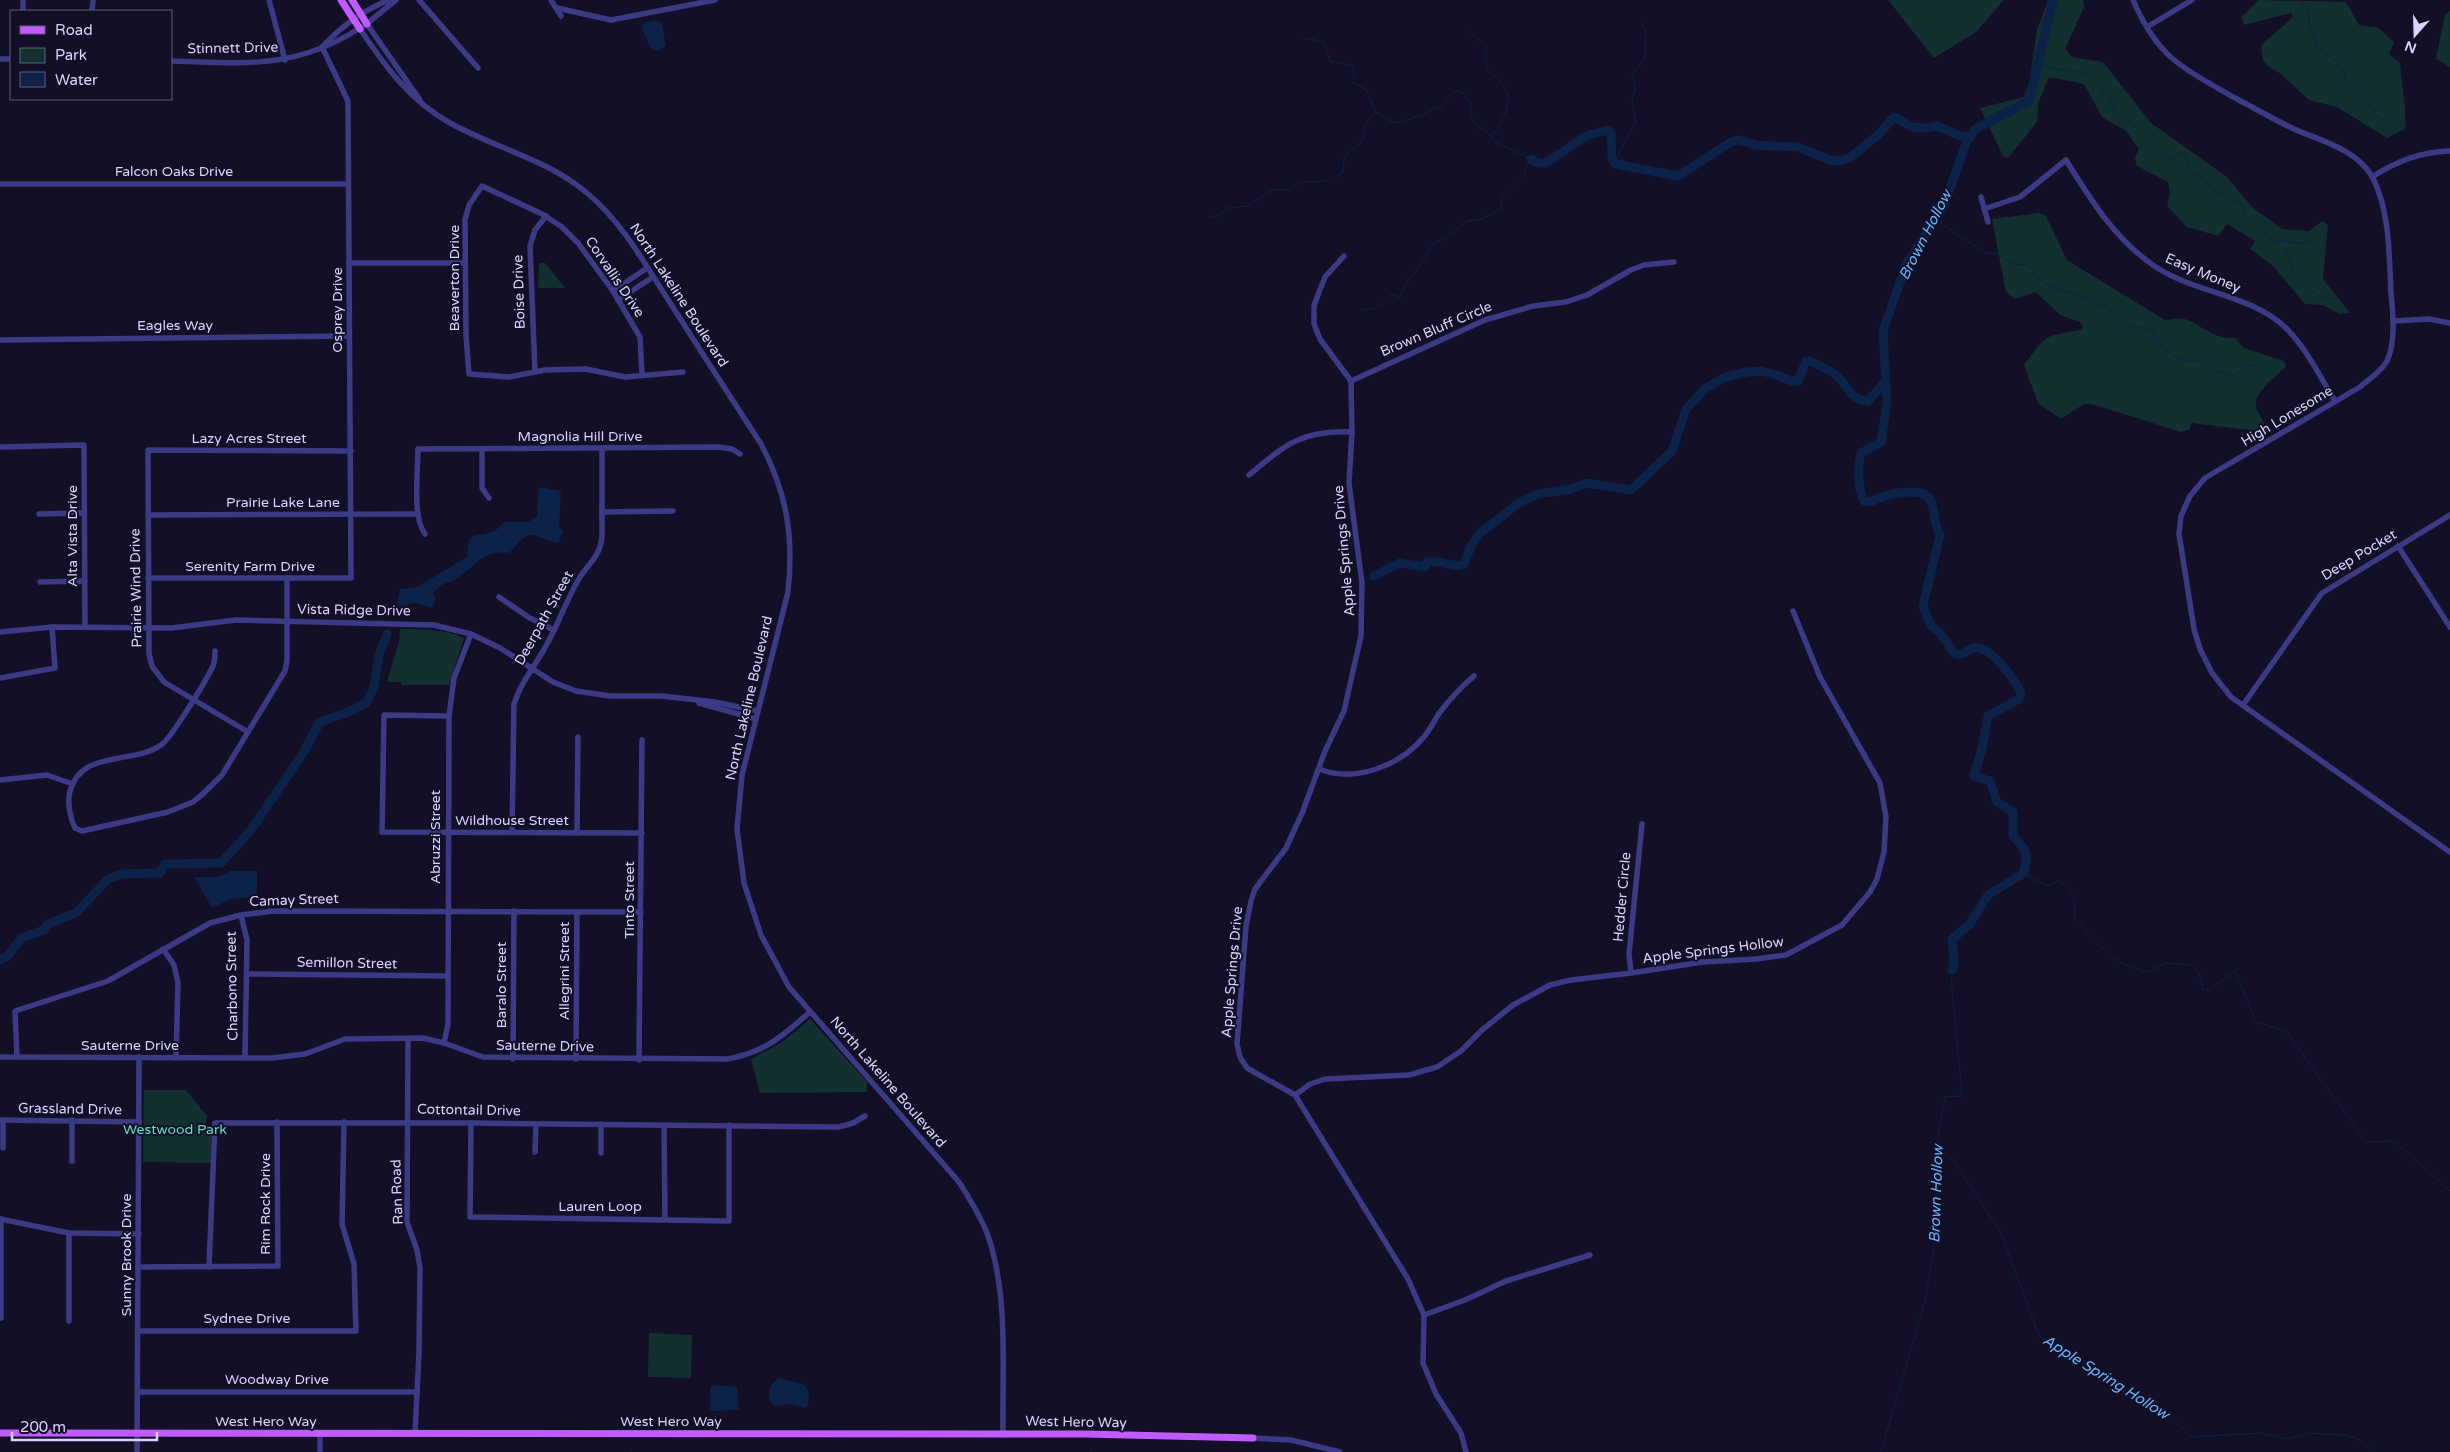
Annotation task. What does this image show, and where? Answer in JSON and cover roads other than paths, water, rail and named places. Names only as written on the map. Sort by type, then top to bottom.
[{"type":"main road","name":"North Lakeline Boulevard","points":[[341,0],[360,29]]},
{"type":"main road","name":"North Lakeline Boulevard","points":[[352,0],[367,24]]},
{"type":"main road","name":"West Hero Way","points":[[0,1433],[1003,1434],[1253,1438]]},
{"type":"street","points":[[269,0],[285,60]]},
{"type":"street","name":"Stinnett Drive","points":[[322,47],[362,14],[389,0]]},
{"type":"street","name":"Stinnett Drive","points":[[172,61],[254,63],[285,60],[322,47],[360,29],[396,0]]},
{"type":"street","points":[[419,0],[478,68]]},
{"type":"street","points":[[551,0],[561,16]]},
{"type":"street","points":[[557,8],[611,20],[715,0]]},
{"type":"street","name":"High Lonesome","points":[[2133,0],[2146,27],[2172,59],[2204,80],[2296,130],[2324,139],[2354,157],[2372,177],[2380,195],[2387,230],[2393,321],[2387,360],[2376,374],[2365,382],[2205,478],[2190,496],[2181,516],[2179,534],[2194,629],[2200,649],[2212,673],[2231,696],[2450,852]]},
{"type":"street","points":[[2146,27],[2192,0]]},
{"type":"street","name":"North Lakeline Boulevard","points":[[367,24],[424,106]]},
{"type":"street","name":"North Lakeline Boulevard","points":[[360,29],[399,83],[424,106],[449,123],[546,165],[572,180],[603,206],[619,225],[762,444],[783,495],[791,540],[790,574],[788,592],[757,712],[740,791],[738,829],[744,883],[761,935],[789,987],[959,1182],[974,1206],[986,1232],[1000,1290],[1003,1434]]},
{"type":"street","name":"Osprey Drive","points":[[322,47],[343,86],[348,101],[351,578]]},
{"type":"street","points":[[2372,177],[2389,166],[2413,156],[2434,151],[2450,151]]},
{"type":"street","name":"Easy Money","points":[[1984,209],[2020,197],[2066,160],[2086,193],[2127,244],[2145,260],[2170,276],[2254,308],[2280,323],[2299,342],[2335,401]]},
{"type":"street","name":"Falcon Oaks Drive","points":[[0,184],[348,184]]},
{"type":"street","name":"Corvallis Drive","points":[[482,186],[546,216],[578,243],[613,292],[640,337],[642,376]]},
{"type":"street","name":"Beaverton Drive","points":[[482,186],[469,206],[466,220],[465,263],[469,374],[509,377],[536,372]]},
{"type":"street","points":[[1980,197],[1988,222]]},
{"type":"street","name":"Boise Drive","points":[[536,372],[530,246],[535,230],[546,216]]},
{"type":"street","points":[[1344,256],[1325,277],[1314,306],[1314,324],[1320,340],[1351,380]]},
{"type":"street","name":"Brown Bluff Circle","points":[[1351,380],[1485,320],[1502,314],[1566,302],[1587,295],[1631,270],[1644,265],[1674,262]]},
{"type":"street","points":[[349,263],[465,263]]},
{"type":"street","points":[[613,292],[647,268]]},
{"type":"street","points":[[618,300],[653,277]]},
{"type":"street","points":[[2393,321],[2429,319],[2450,323]]},
{"type":"street","name":"Eagles Way","points":[[0,340],[349,336]]},
{"type":"street","points":[[536,372],[586,369],[615,377],[683,372]]},
{"type":"street","name":"Apple Springs Drive","points":[[1351,380],[1352,432],[1349,483],[1362,583],[1363,619],[1353,675],[1344,711],[1325,751],[1304,811],[1286,848],[1255,889],[1246,926],[1237,1044],[1240,1057],[1247,1068],[1295,1095],[1408,1279],[1424,1315],[1423,1363],[1436,1394],[1461,1433],[1466,1452]]},
{"type":"street","points":[[1249,475],[1283,448],[1302,437],[1331,432],[1352,432]]},
{"type":"street","name":"Alta Vista Drive","points":[[0,447],[84,445],[85,627]]},
{"type":"street","name":"Magnolia Hill Drive","points":[[418,514],[418,449],[718,447],[732,449],[740,454]]},
{"type":"street","name":"Deerpath Street","points":[[512,832],[514,704],[518,689],[554,630],[577,581],[598,555],[602,541],[602,448]]},
{"type":"street","points":[[482,449],[482,488],[489,498]]},
{"type":"street","name":"Lazy Acres Street","points":[[148,450],[350,451]]},
{"type":"street","name":"Prairie Wind Drive","points":[[148,450],[149,654],[156,674],[164,682],[248,732]]},
{"type":"street","points":[[602,512],[673,511]]},
{"type":"street","points":[[39,514],[84,513]]},
{"type":"street","points":[[418,514],[421,528],[425,534]]},
{"type":"street","name":"Prairie Lake Lane","points":[[148,515],[418,514]]},
{"type":"street","name":"Deep Pocket","points":[[2243,705],[2322,593],[2450,515]]},
{"type":"street","points":[[2398,546],[2450,627]]},
{"type":"street","name":"Serenity Farm Drive","points":[[148,578],[351,578]]},
{"type":"street","points":[[215,651],[212,666],[172,735],[161,746],[151,751],[91,765],[73,784],[69,798],[72,823],[78,830],[168,812],[193,802],[214,785],[285,670],[288,622],[287,578]]},
{"type":"street","points":[[40,582],[84,581]]},
{"type":"street","points":[[499,597],[530,618],[554,630]]},
{"type":"street","name":"Apple Springs Hollow","points":[[1295,1095],[1310,1084],[1325,1079],[1408,1075],[1431,1069],[1461,1051],[1482,1030],[1513,1005],[1542,988],[1571,980],[1703,962],[1756,959],[1792,952],[1842,926],[1870,892],[1877,879],[1884,852],[1886,817],[1880,783],[1820,677],[1793,611]]},
{"type":"street","name":"Vista Ridge Drive","points":[[0,632],[52,627],[171,628],[228,621],[434,625],[470,634],[500,648],[552,682],[592,694],[662,696],[715,702],[757,712]]},
{"type":"street","points":[[0,678],[55,668],[52,627]]},
{"type":"street","name":"Abruzzi Street","points":[[444,1042],[448,1024],[449,716],[454,678],[470,634]]},
{"type":"street","points":[[1319,769],[1339,774],[1354,774],[1396,759],[1424,737],[1452,696],[1474,676]]},
{"type":"street","name":"Vista Ridge Drive","points":[[692,700],[756,719]]},
{"type":"street","name":"Wildhouse Street","points":[[449,716],[384,715],[382,832],[642,833]]},
{"type":"street","points":[[577,833],[578,737]]},
{"type":"street","name":"Tinto Street","points":[[639,1060],[642,740]]},
{"type":"street","points":[[0,780],[47,775],[73,784]]},
{"type":"street","name":"Hedder Circle","points":[[1631,973],[1630,945],[1642,824]]},
{"type":"street","name":"Camay Street","points":[[17,1057],[15,1011],[108,981],[210,923],[241,915],[273,911],[641,912]]},
{"type":"street","name":"Baralo Street","points":[[513,1059],[514,911]]},
{"type":"street","name":"Allegrini Street","points":[[576,1059],[577,912]]},
{"type":"street","name":"Charbono Street","points":[[241,915],[247,940],[245,1058]]},
{"type":"street","points":[[163,949],[174,965],[177,976],[176,1058]]},
{"type":"street","name":"Semillon Street","points":[[247,974],[448,976]]},
{"type":"street","name":"Sauterne Drive","points":[[0,1057],[272,1058],[305,1054],[345,1040],[424,1038],[444,1042],[483,1057],[513,1059],[720,1059],[745,1055],[774,1043],[810,1012]]},
{"type":"street","name":"Ran Road","points":[[408,1039],[407,1222],[418,1250],[420,1268],[415,1434]]},
{"type":"street","name":"Sunny Brook Drive","points":[[137,1452],[139,1058]]},
{"type":"street","name":"Cottontail Drive","points":[[209,1266],[215,1123],[471,1122],[839,1127],[853,1123],[865,1116]]},
{"type":"street","points":[[1,1120],[3,1148]]},
{"type":"street","name":"Grassland Drive","points":[[1,1120],[139,1122]]},
{"type":"street","points":[[72,1120],[72,1161]]},
{"type":"street","name":"Rim Rock Drive","points":[[139,1267],[278,1266],[277,1122]]},
{"type":"street","name":"Sydnee Drive","points":[[139,1331],[356,1331],[354,1264],[342,1224],[344,1122]]},
{"type":"street","name":"Lauren Loop","points":[[471,1122],[470,1217],[729,1221],[729,1125]]},
{"type":"street","points":[[535,1152],[536,1124]]},
{"type":"street","points":[[601,1124],[601,1153]]},
{"type":"street","points":[[664,1125],[664,1219]]},
{"type":"street","points":[[1,1318],[0,1219],[69,1233],[139,1234]]},
{"type":"street","points":[[69,1233],[69,1321]]},
{"type":"street","points":[[1424,1315],[1465,1300],[1500,1283],[1590,1255]]},
{"type":"street","name":"Woodway Drive","points":[[138,1392],[417,1392]]},
{"type":"street","points":[[320,1433],[320,1452]]},
{"type":"street","name":"West Hero Way","points":[[1253,1438],[1291,1440],[1340,1452]]},
{"type":"water","points":[[656,20],[662,24],[666,46],[657,51],[650,47],[641,26],[646,22]]},
{"type":"water","points":[[541,487],[561,491],[559,527],[564,531],[558,543],[532,535],[528,536],[509,553],[487,556],[459,577],[441,586],[433,593],[436,598],[432,608],[415,603],[400,606],[397,603],[400,589],[415,588],[467,557],[469,540],[473,536],[494,532],[504,522],[528,522],[537,516],[538,490]]},
{"type":"water","points":[[230,871],[257,871],[257,897],[231,899],[212,908],[194,877],[219,877]]},
{"type":"water","points":[[779,1378],[805,1385],[809,1396],[806,1408],[789,1404],[775,1406],[771,1403],[770,1389]]},
{"type":"water","points":[[712,1385],[737,1387],[739,1410],[713,1411],[710,1409],[710,1389]]},
{"type":"waterway","name":"Brown Hollow","points":[[1952,970],[1954,963],[1952,939],[1969,925],[1988,895],[2024,873],[2026,853],[2013,836],[2013,812],[1997,802],[1990,781],[1974,776],[1982,749],[1988,716],[2019,699],[2021,693],[2008,672],[1994,657],[1980,648],[1974,648],[1963,654],[1955,654],[1940,633],[1931,626],[1923,606],[1940,535],[1936,527],[1931,501],[1920,493],[1911,492],[1893,494],[1870,502],[1864,501],[1859,484],[1859,465],[1861,453],[1881,442],[1887,402],[1883,331],[1906,265],[1944,205],[1967,141],[1975,129],[2029,101],[2053,0]]},
{"type":"waterway","points":[[2298,0],[2309,10],[2309,25],[2320,50],[2335,60],[2345,74],[2344,80],[2352,91],[2374,110],[2376,116],[2390,124]]},
{"type":"waterway","points":[[1629,167],[1618,154],[1636,122],[1632,99],[1635,89],[1632,75],[1645,58],[1646,29],[1642,26],[1642,21]]},
{"type":"waterway","points":[[1469,32],[1482,41],[1486,48],[1487,69],[1508,94],[1507,108],[1492,137]]},
{"type":"waterway","points":[[1302,38],[1324,43],[1330,61],[1351,65],[1354,72],[1353,83],[1366,89],[1376,113]]},
{"type":"waterway","points":[[2039,61],[2050,68],[2089,74],[2103,88],[2103,92],[2109,98],[2115,112],[2150,136],[2155,146],[2171,160],[2179,153],[2185,155],[2189,171],[2203,179],[2216,192],[2240,202],[2245,214],[2258,229],[2286,249],[2295,275],[2310,290],[2323,297],[2335,299]]},
{"type":"waterway","points":[[1335,177],[1343,173],[1344,157],[1362,142],[1365,126],[1372,116],[1377,113],[1392,122],[1402,122],[1441,107],[1454,91],[1461,91],[1471,103],[1470,115],[1477,127],[1484,129],[1497,143],[1531,159],[1526,166],[1524,176],[1502,197],[1500,210],[1479,220],[1467,221],[1446,238],[1434,243],[1416,272],[1409,278],[1400,297],[1391,294],[1375,308],[1362,310]]},
{"type":"waterway","points":[[1531,159],[1538,163],[1546,163],[1586,136],[1607,130],[1611,133],[1612,158],[1615,164],[1678,176],[1731,142],[1738,140],[1756,145],[1798,147],[1830,160],[1838,161],[1850,158],[1879,134],[1894,117],[1912,127],[1926,128],[1937,126],[1960,136],[1970,137]]},
{"type":"waterway","points":[[1209,216],[1214,218],[1228,208],[1248,206],[1271,190],[1290,190],[1299,182],[1327,180]]},
{"type":"waterway","points":[[1937,216],[1943,225],[1976,247],[1989,254],[1995,253],[2011,264],[2028,265],[2038,278],[2047,285],[2108,307],[2112,316],[2125,325],[2151,329],[2157,341],[2167,351],[2179,358],[2202,361],[2221,372],[2235,375],[2248,366],[2259,364]]},
{"type":"waterway","points":[[2274,240],[2297,244],[2320,235]]},
{"type":"waterway","points":[[1374,576],[1400,563],[1425,567],[1427,562],[1432,561],[1455,565],[1464,564],[1471,546],[1480,533],[1519,503],[1538,494],[1571,489],[1586,483],[1631,490],[1672,451],[1686,409],[1706,388],[1725,377],[1761,371],[1792,381],[1798,381],[1806,361],[1810,361],[1835,374],[1857,398],[1868,401],[1885,382]]},
{"type":"waterway","points":[[404,607],[408,604]]},
{"type":"waterway","points":[[0,960],[9,955],[21,938],[44,930],[47,925],[77,912],[107,880],[121,874],[160,873],[165,864],[221,863],[251,830],[303,753],[320,722],[351,711],[367,702],[374,687],[379,655],[387,634]]},
{"type":"waterway","points":[[2024,873],[2047,886],[2058,881],[2064,884],[2073,897],[2075,919],[2099,945],[2124,964],[2148,972],[2166,963],[2191,965],[2199,972],[2203,990],[2209,990],[2235,971],[2256,1022],[2286,1031],[2366,1142],[2394,1141],[2450,1191]]},
{"type":"waterway","name":"Brown Hollow","points":[[1881,1452],[1925,1301],[1936,1235],[1936,1148],[1945,1097],[1962,1096],[1951,976]]},
{"type":"waterway","name":"Apple Spring Hollow","points":[[1936,1148],[1953,1160],[2001,1233],[2039,1336],[2170,1417],[2192,1437],[2259,1433],[2288,1439],[2309,1433],[2346,1435],[2358,1439],[2376,1452]]},
{"type":"park label","name":"Westwood Park","points":[[175,1129]]}]
